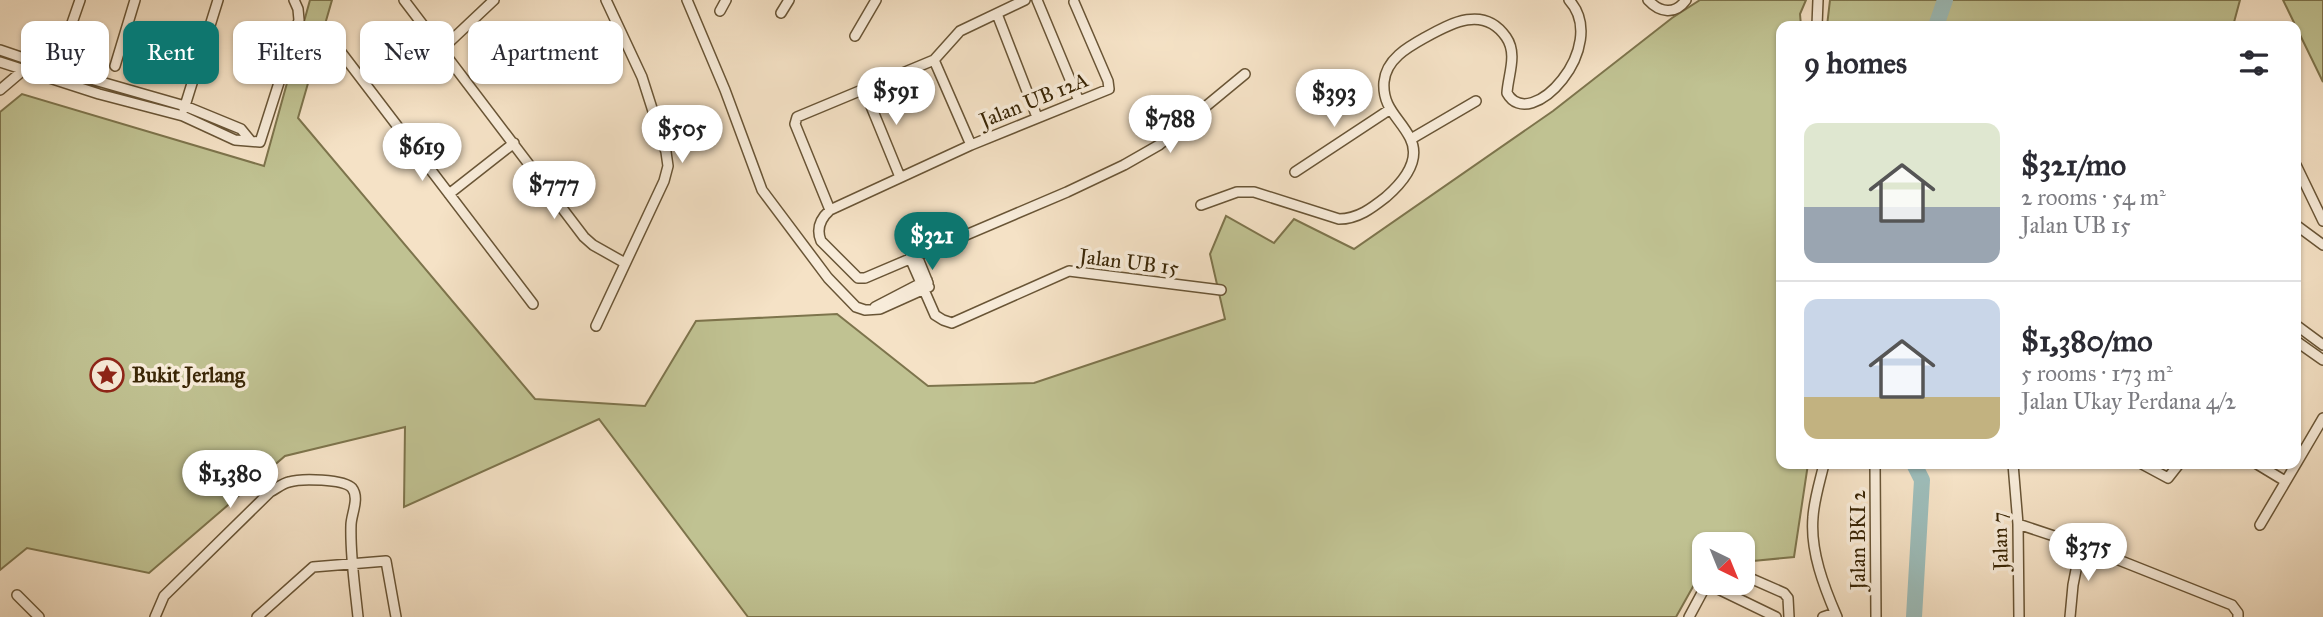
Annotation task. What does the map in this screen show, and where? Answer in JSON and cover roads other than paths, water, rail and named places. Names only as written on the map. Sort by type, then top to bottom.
[{"type":"street","points":[[72,21],[80,0]]},
{"type":"street","points":[[115,66],[135,0]]},
{"type":"street","points":[[184,111],[218,0]]},
{"type":"street","points":[[101,84],[184,111],[234,140],[260,142],[299,20],[294,0]]},
{"type":"street","points":[[419,0],[407,4],[420,21]]},
{"type":"street","points":[[454,38],[494,0]]},
{"type":"street","points":[[596,326],[664,181],[668,166],[642,78],[606,0]]},
{"type":"street","points":[[687,0],[725,90],[762,190],[838,289],[856,307],[870,310],[880,309],[925,285]]},
{"type":"street","points":[[720,11],[726,0]]},
{"type":"street","points":[[781,13],[789,0]]},
{"type":"street","points":[[855,36],[876,0]]},
{"type":"street","points":[[1025,0],[960,31],[934,60],[797,117],[795,124],[830,210],[820,222],[818,235],[858,278],[864,278],[914,257],[1124,165],[1159,145],[1245,74]]},
{"type":"street","points":[[1037,0],[1079,101]]},
{"type":"street","points":[[1201,205],[1237,192],[1254,192],[1339,219],[1350,219],[1365,212],[1400,185],[1409,172],[1413,153],[1411,139],[1389,110],[1384,82],[1390,64],[1406,48],[1457,21],[1476,19],[1490,23],[1507,38],[1512,50],[1507,93],[1511,101],[1527,105],[1550,93],[1567,75],[1582,36],[1575,7],[1569,0]]},
{"type":"street","points":[[1648,0],[1659,11],[1666,12],[1683,5],[1686,0]]},
{"type":"street","points":[[1817,21],[1818,0]]},
{"type":"street","name":"Jalan UB 12A","points":[[830,210],[971,145],[1109,89],[1108,80],[1074,2]]},
{"type":"street","points":[[997,14],[1037,117]]},
{"type":"street","points":[[0,50],[21,57]]},
{"type":"street","points":[[346,59],[533,304]]},
{"type":"street","points":[[934,60],[971,145]]},
{"type":"street","points":[[0,62],[21,68]]},
{"type":"street","points":[[454,65],[584,237],[625,264]]},
{"type":"street","points":[[2,86],[21,71]]},
{"type":"street","points":[[69,84],[99,94],[184,111]]},
{"type":"street","points":[[864,89],[900,177]]},
{"type":"street","points":[[1411,139],[1476,101]]},
{"type":"street","points":[[1295,172],[1389,110]]},
{"type":"street","points":[[449,194],[514,143]]},
{"type":"street","points":[[2301,175],[2323,221]]},
{"type":"street","points":[[2301,229],[2323,245]]},
{"type":"street","name":"Jalan UB 15","points":[[914,257],[935,315],[952,323],[1069,271],[1221,290]]},
{"type":"street","points":[[2301,329],[2323,345]]},
{"type":"street","points":[[2301,345],[2323,360]]},
{"type":"street","points":[[2301,455],[2323,418]]},
{"type":"street","points":[[1823,469],[1813,517],[1815,547],[1821,576],[1836,615],[1823,617]]},
{"type":"street","name":"Jalan BKI 2","points":[[1875,469],[1876,617]]},
{"type":"street","name":"Jalan 7","points":[[2013,469],[2018,524],[2019,617]]},
{"type":"street","points":[[2151,469],[2168,478],[2175,469]]},
{"type":"street","points":[[2265,469],[2286,481]]},
{"type":"street","points":[[2260,525],[2293,469]]},
{"type":"street","points":[[155,617],[164,596],[270,492],[289,482],[327,480],[344,483],[352,489],[355,498],[351,523],[352,564],[358,617]]},
{"type":"street","points":[[2018,524],[2081,545],[2232,605],[2238,615]]},
{"type":"street","points":[[2070,617],[2081,545]]},
{"type":"street","points":[[257,617],[313,567],[386,561],[396,617]]},
{"type":"street","points":[[1755,580],[1784,593],[1788,598],[1789,617]]},
{"type":"street","points":[[17,595],[40,617]]},
{"type":"street","points":[[1689,617],[1701,595]]},
{"type":"street","points":[[1738,595],[1776,617]]},
{"type":"street","points":[[270,605],[273,617]]},
{"type":"waterway","points":[[1938,21],[1945,0]]},
{"type":"waterway","points":[[1914,617],[1922,480],[1916,469]]},
{"type":"place","name":"Bukit Jerlang","points":[[107,375]]}]
